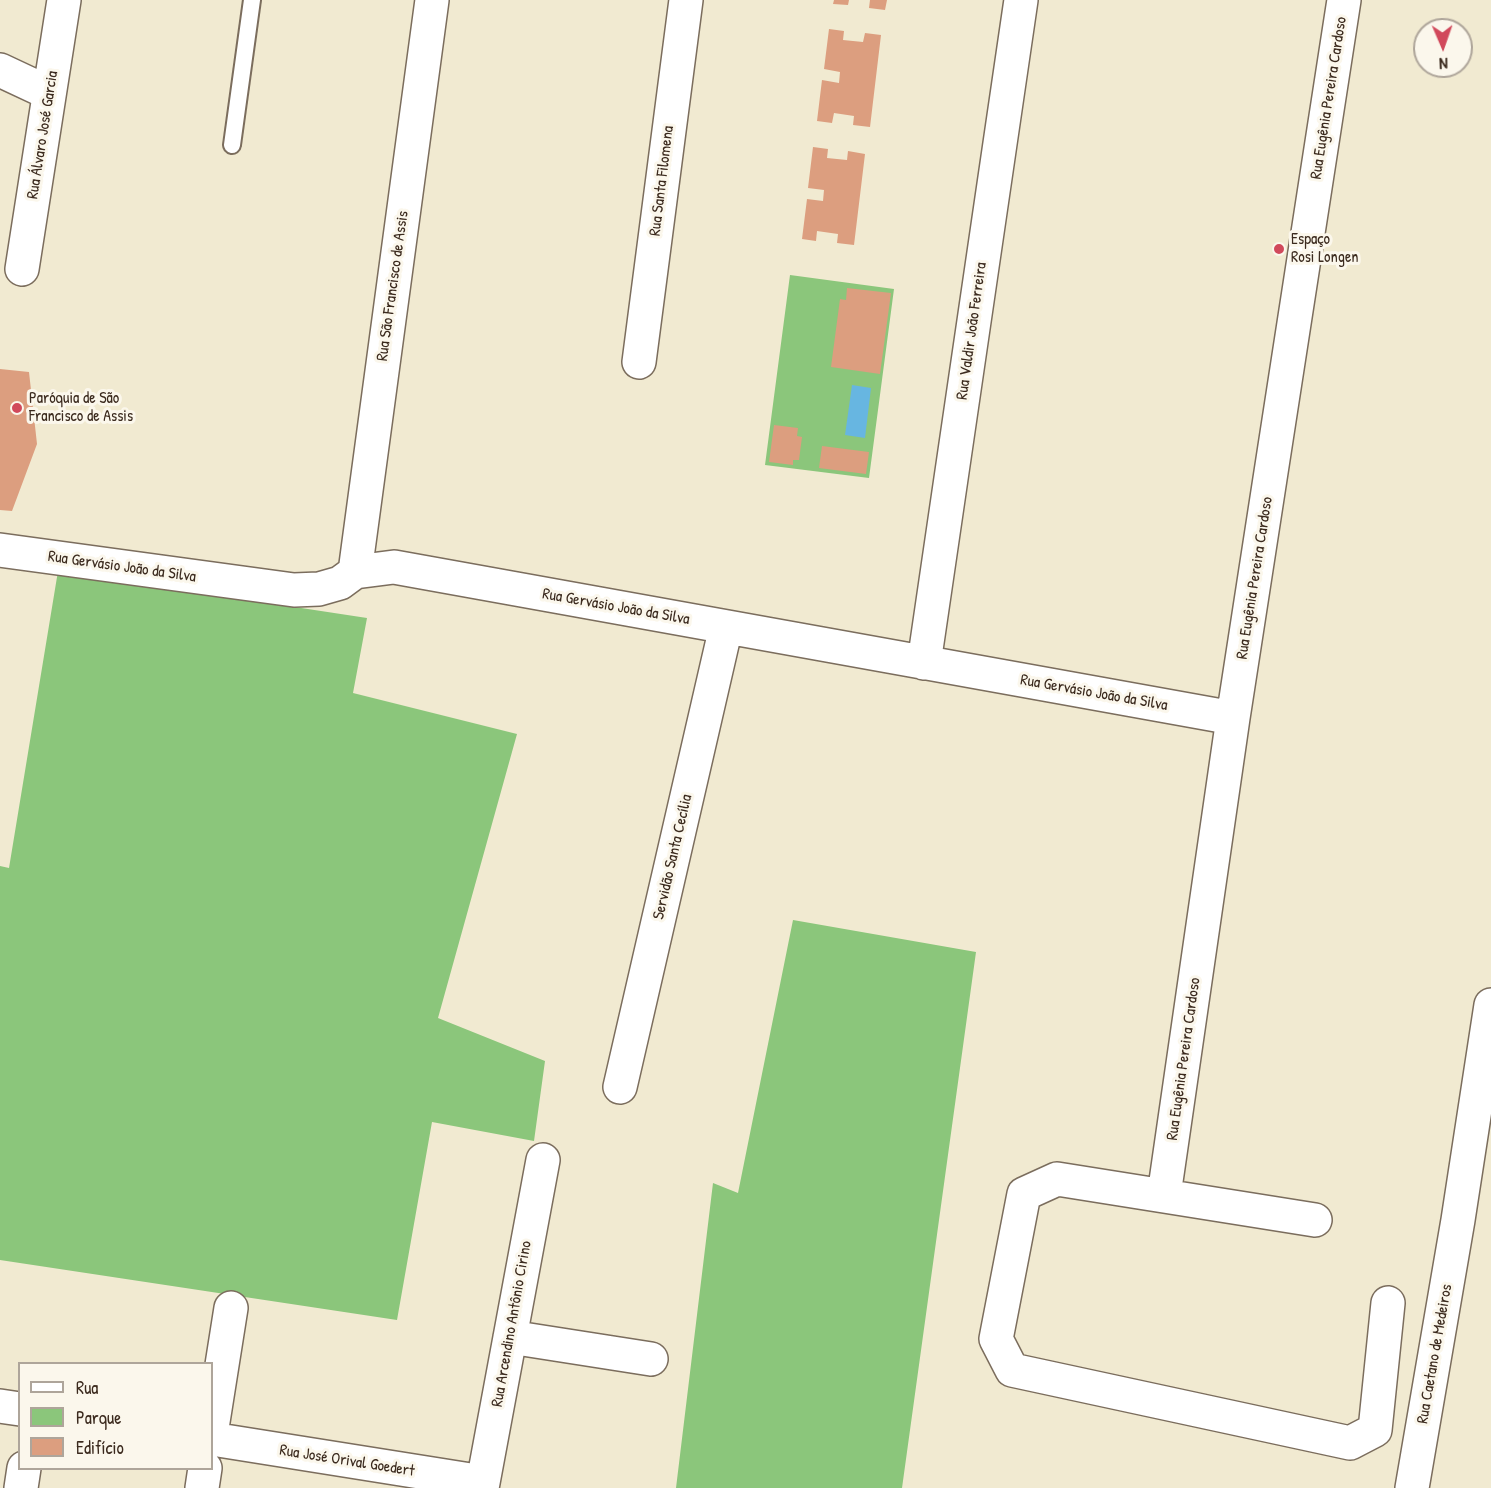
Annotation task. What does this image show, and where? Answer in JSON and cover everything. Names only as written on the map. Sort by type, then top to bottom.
[{"type":"street","name":"Rua Álvaro José Garcia","points":[[22,269],[64,0]]},
{"type":"street","name":"Rua São Francisco de Assis","points":[[355,572],[432,0]]},
{"type":"street","name":"Rua Santa Filomena","points":[[639,362],[686,0]]},
{"type":"street","name":"Rua Valdir João Ferreira","points":[[924,663],[1021,0]]},
{"type":"street","name":"Rua Eugênia Pereira Cardoso","points":[[1164,1195],[1233,718],[1344,0]]},
{"type":"street","points":[[0,70],[50,93]]},
{"type":"street","name":"Rua Gervásio João da Silva","points":[[0,550],[294,590],[319,590],[340,583],[355,572],[394,567],[1233,718]]},
{"type":"street","name":"Servidão Santa Cecília","points":[[620,1087],[726,627]]},
{"type":"street","name":"Rua Caetano de Medeiros","points":[[1412,1488],[1458,1220],[1491,1005]]},
{"type":"street","name":"Rua Arcendino Antônio Cirino","points":[[483,1485],[543,1160]]},
{"type":"street","points":[[1315,1220],[1056,1179],[1024,1194],[996,1339],[1012,1370],[1350,1443],[1375,1430],[1388,1303]]},
{"type":"street","points":[[213,1422],[231,1308]]},
{"type":"street","points":[[510,1337],[651,1359]]},
{"type":"street","points":[[0,1406],[18,1409]]},
{"type":"street","name":"Rua José Orival Goedert","points":[[213,1439],[483,1485]]},
{"type":"street","points":[[21,1488],[24,1470]]},
{"type":"street","points":[[202,1488],[205,1470]]},
{"type":"lane","points":[[232,145],[252,0]]},
{"type":"green space","points":[[790,275],[894,289],[869,478],[765,465]]},
{"type":"green space","points":[[58,571],[367,618],[353,693],[517,734],[438,1018],[545,1061],[534,1141],[432,1122],[397,1320],[0,1260],[0,866],[9,868]]},
{"type":"green space","points":[[793,920],[976,952],[902,1488],[676,1488],[713,1183],[738,1193]]},
{"type":"water","points":[[852,385],[871,388],[865,438],[845,435]]},
{"type":"building","points":[[834,0],[849,0],[848,5],[833,4]]},
{"type":"building","points":[[870,0],[887,0],[885,10],[869,8]]},
{"type":"building","points":[[829,29],[844,31],[843,40],[863,42],[865,33],[881,35],[870,127],[853,125],[854,116],[834,113],[832,123],[817,121],[822,80],[839,83],[840,72],[824,69]]},
{"type":"building","points":[[813,147],[828,149],[827,158],[847,160],[848,151],[865,154],[854,245],[837,243],[838,234],[817,231],[816,241],[802,239],[807,199],[823,201],[824,190],[808,188]]},
{"type":"building","points":[[847,288],[891,293],[880,374],[831,367],[840,299],[846,300]]},
{"type":"building","name":"Paróquia de São Francisco de Assis","points":[[0,369],[29,372],[37,444],[12,511],[0,510]]},
{"type":"building","points":[[774,425],[798,428],[797,436],[802,437],[799,460],[793,460],[793,465],[769,462]]},
{"type":"building","points":[[822,446],[869,452],[866,474],[819,468]]},
{"type":"place","name":"Espaço Rosi Longen","points":[[1279,249]]},
{"type":"place","name":"Paróquia de São Francisco de Assis","points":[[17,408]]}]
